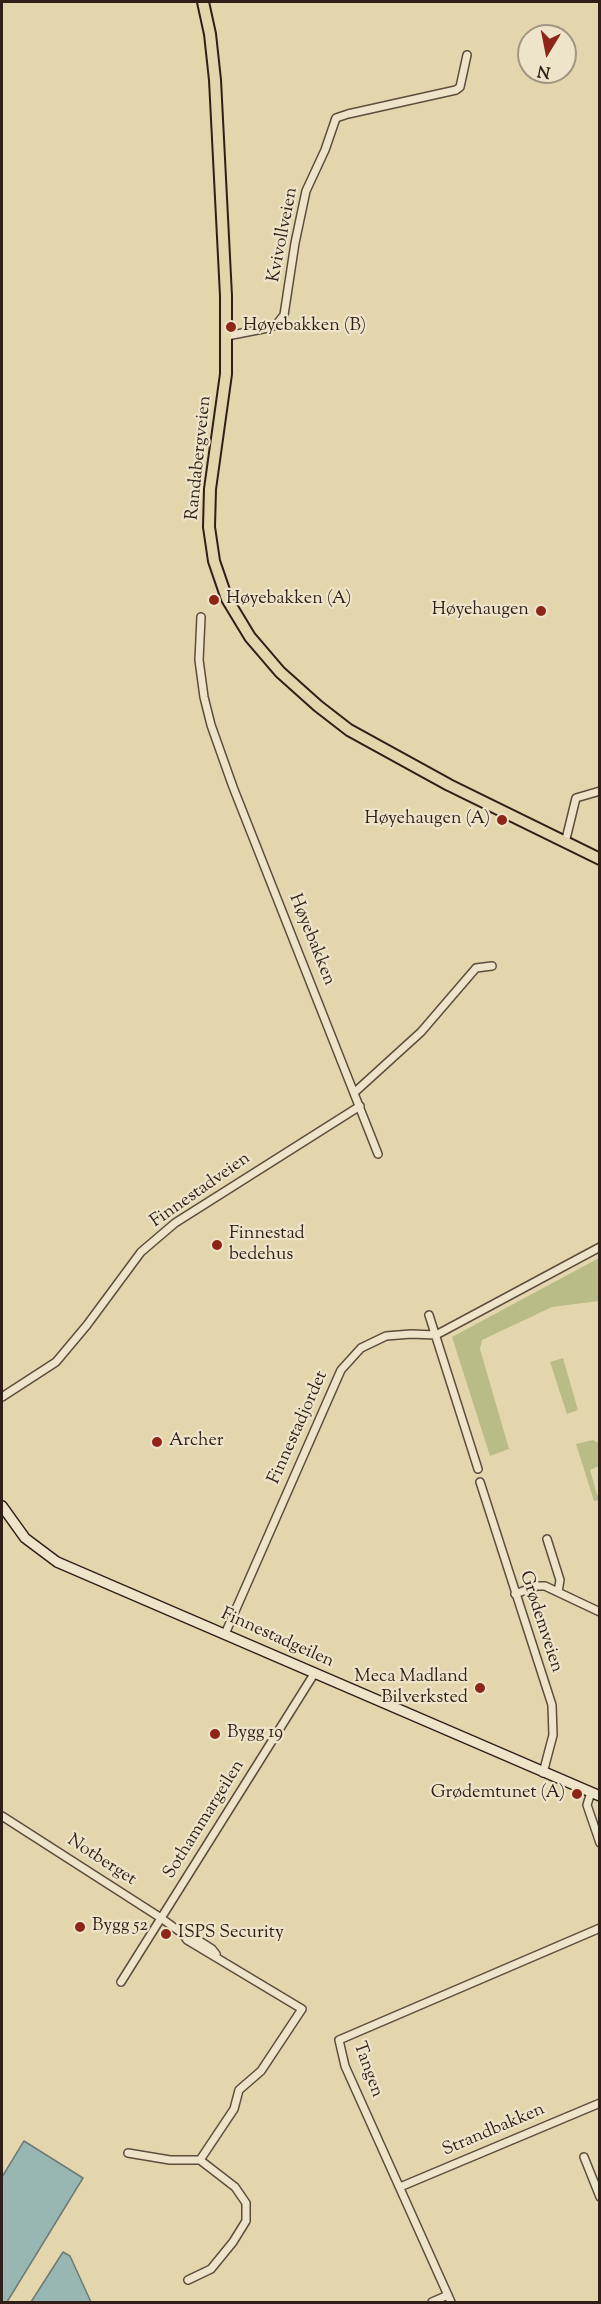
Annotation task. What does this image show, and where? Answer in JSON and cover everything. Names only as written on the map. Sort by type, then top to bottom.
[{"type":"highway","name":"Randabergveien","points":[[203,2],[210,34],[215,80],[224,226],[226,374],[210,489],[209,527],[220,584],[242,626],[280,672],[318,706],[350,730],[409,764],[600,859]]},
{"type":"main road","name":"Finnestadgeilen","points":[[2,1506],[20,1533],[45,1555],[314,1674],[597,1794]]},
{"type":"street","name":"Kvivollveien","points":[[227,336],[268,328],[276,325],[284,315],[298,225],[306,191],[325,150],[336,118],[456,90],[460,87],[466,56]]},
{"type":"street","name":"Høyebakken","points":[[201,617],[199,660],[204,697],[211,725],[356,1092]]},
{"type":"street","points":[[565,843],[576,798],[600,791]]},
{"type":"street","points":[[378,1154],[356,1092],[421,1032],[476,968],[492,966]]},
{"type":"street","name":"Finnestadveien","points":[[2,1397],[56,1362],[87,1325],[141,1252],[175,1223],[360,1106]]},
{"type":"street","name":"Finnestadjordet","points":[[225,1635],[341,1370],[361,1348],[386,1336],[436,1335],[600,1247]]},
{"type":"street","points":[[429,1315],[478,1469]]},
{"type":"street","name":"Grødemveien","points":[[480,1482],[552,1705],[553,1735],[543,1773]]},
{"type":"street","points":[[547,1539],[560,1580],[558,1592]]},
{"type":"street","points":[[515,1594],[541,1586],[600,1612]]},
{"type":"street","name":"Sothammargeilen","points":[[122,1982],[314,1674]]},
{"type":"street","points":[[597,1794],[587,1805],[600,1843]]},
{"type":"street","name":"Notberget","points":[[2,1816],[302,2009],[261,2071],[239,2090],[234,2109],[200,2160]]},
{"type":"street","name":"Tangen","points":[[449,2299],[345,2066],[339,2040],[600,1928]]},
{"type":"street","name":"Strandbakken","points":[[400,2187],[600,2103]]},
{"type":"street","points":[[128,2153],[170,2160],[200,2160],[242,2195],[246,2203],[247,2216],[233,2242],[215,2265],[188,2280]]},
{"type":"street","points":[[584,2157],[600,2197]]},
{"type":"street","points":[[432,2302],[449,2299]]},
{"type":"green space","points":[[599,1258],[599,1301],[552,1307],[482,1340],[480,1349],[509,1449],[490,1456],[452,1337]]},
{"type":"green space","points":[[563,1358],[578,1410],[567,1414],[550,1362]]},
{"type":"green space","points":[[593,1440],[600,1444],[599,1466],[590,1470],[597,1495],[599,1495],[599,1500],[594,1501],[576,1444]]},
{"type":"water","points":[[24,2141],[83,2178],[7,2302],[2,2302],[2,2177]]},
{"type":"water","points":[[63,2252],[70,2256],[91,2302],[31,2302]]},
{"type":"place","name":"Høyebakken (B)","points":[[231,327]]},
{"type":"place","name":"Høyebakken (A)","points":[[214,600]]},
{"type":"place","name":"Høyehaugen","points":[[541,611]]},
{"type":"place","name":"Høyehaugen (A)","points":[[502,820]]},
{"type":"place","name":"Finnestad bedehus","points":[[217,1245]]},
{"type":"place","name":"Archer","points":[[157,1442]]},
{"type":"place","name":"Meca Madland Bilverksted","points":[[480,1688]]},
{"type":"place","name":"Bygg 19","points":[[215,1734]]},
{"type":"place","name":"Grødemtunet (A)","points":[[577,1794]]},
{"type":"place","name":"Bygg 52","points":[[80,1927]]},
{"type":"place","name":"ISPS Security","points":[[166,1934]]}]
